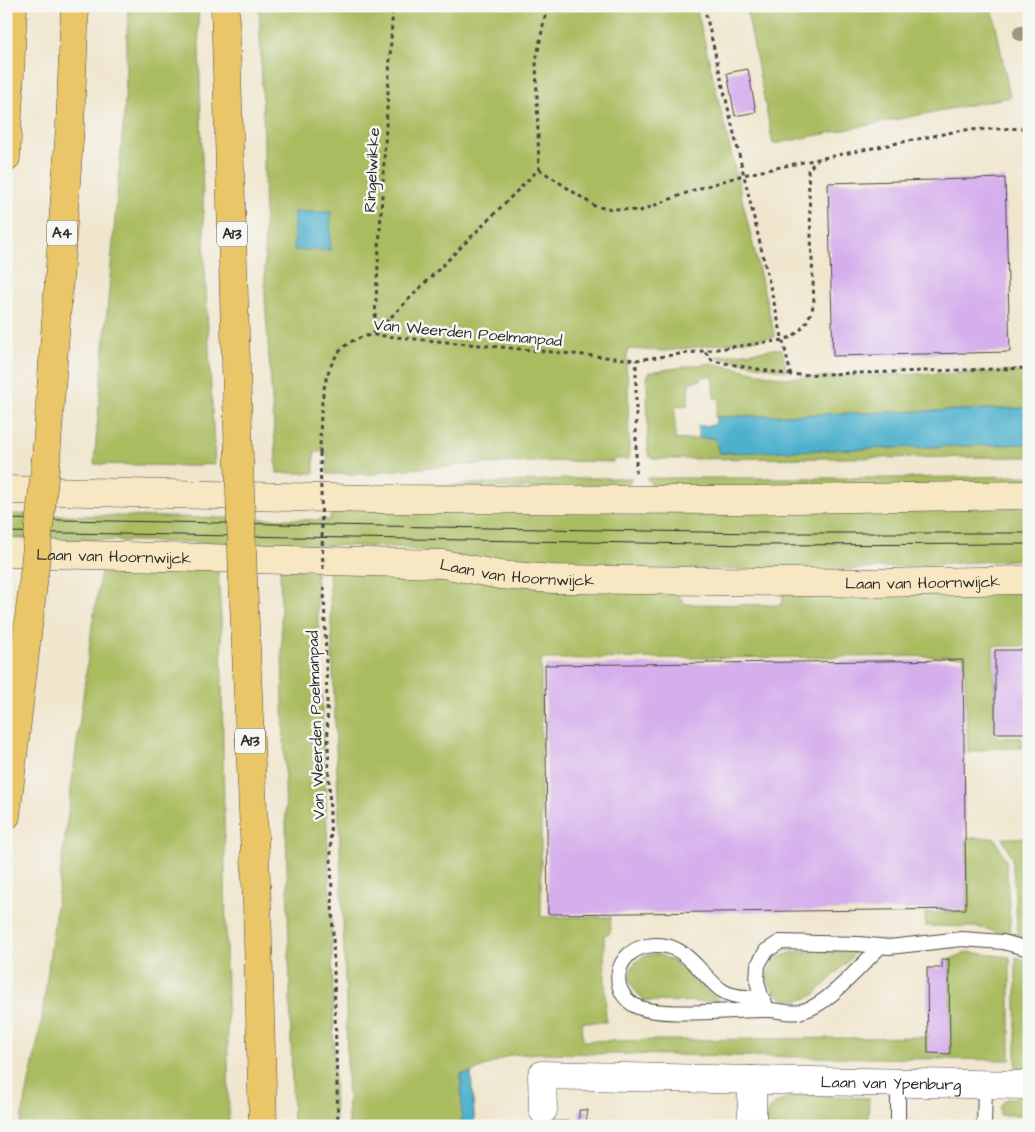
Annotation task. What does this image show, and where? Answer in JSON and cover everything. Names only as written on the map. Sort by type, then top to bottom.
[{"type":"highway","points":[[6,158],[13,6]]},
{"type":"highway","name":"A4","points":[[6,816],[46,459],[70,137],[75,6]]},
{"type":"highway","name":"A13","points":[[225,6],[242,579],[257,903],[263,1126]]},
{"type":"main road","points":[[6,490],[370,500],[742,500],[1029,495]]},
{"type":"main road","name":"Laan van Hoornwijck","points":[[6,553],[443,564],[500,575],[553,579],[878,584],[1029,580]]},
{"type":"street","name":"Laan van Ypenburg","points":[[543,1110],[542,1075],[1029,1085]]},
{"type":"street","points":[[752,1080],[752,1126]]},
{"type":"lane","points":[[770,1010],[761,996],[757,981],[758,965],[766,950],[780,942],[889,947],[962,940],[1003,942],[1029,949]]},
{"type":"lane","points":[[761,996],[747,998],[734,996],[722,990],[691,959],[676,949],[659,945],[645,946],[632,952],[622,961],[619,970],[618,980],[626,999],[643,1009],[681,1012],[770,1010],[798,1012],[814,1006],[828,997],[880,946]]},
{"type":"lane","points":[[898,1083],[898,1126]]},
{"type":"lane","points":[[984,1126],[985,1085]]},
{"type":"path","name":"Ringelwikke","points":[[374,335],[393,6]]},
{"type":"path","points":[[374,335],[540,169],[536,61],[547,6]]},
{"type":"path","points":[[704,6],[791,375]]},
{"type":"path","points":[[540,169],[596,207],[640,211],[694,190],[743,175],[963,130],[1029,128]]},
{"type":"path","name":"Van Weerden Poelmanpad","points":[[338,1126],[320,453],[321,404],[327,376],[335,358],[345,344],[360,336],[374,335],[636,360],[784,340],[794,336],[810,318],[814,303],[808,170],[818,159]]},
{"type":"path","points":[[705,351],[713,361],[791,375],[1029,368]]},
{"type":"path","points":[[636,360],[636,472]]},
{"type":"green space","points":[[128,6],[198,6],[205,272],[215,464],[189,466],[94,464],[125,103]]},
{"type":"green space","points":[[259,6],[696,6],[775,337],[665,351],[628,349],[626,368],[628,379],[629,459],[613,459],[613,462],[555,461],[469,465],[383,471],[375,474],[327,474],[327,452],[314,452],[314,473],[277,473],[265,299],[264,140]]},
{"type":"green space","points":[[746,6],[992,6],[1010,97],[773,144]]},
{"type":"green space","points":[[782,349],[787,371],[714,357]]},
{"type":"green space","points":[[711,363],[784,378],[1029,371],[1029,408],[715,417],[720,398],[714,398],[712,375],[701,378],[701,380],[689,382],[688,405],[675,406],[675,440],[715,438],[719,453],[1029,444],[1029,457],[655,459],[649,456],[647,379],[649,372]]},
{"type":"green space","points":[[1029,476],[1029,485],[654,489],[647,478],[888,478]]},
{"type":"green space","points":[[583,478],[632,478],[626,489],[419,487]]},
{"type":"green space","points":[[1029,508],[1029,559],[823,571],[528,566],[395,547],[6,538],[6,514],[330,520],[331,510]]},
{"type":"green space","points":[[102,566],[218,569],[221,619],[229,1126],[20,1126],[41,1025],[92,626]]},
{"type":"green space","points":[[280,569],[316,570],[332,945],[335,1126],[293,1126]]},
{"type":"green space","points":[[329,569],[676,592],[685,604],[782,605],[783,592],[1029,592],[1029,646],[993,646],[996,737],[1022,738],[1023,748],[994,748],[968,753],[964,656],[541,659],[541,917],[611,917],[610,933],[604,935],[606,1022],[582,1022],[583,1041],[927,1037],[928,1032],[950,1032],[950,959],[968,952],[1010,957],[1010,1060],[541,1053],[510,1055],[471,1073],[461,1074],[462,1126],[348,1126],[346,1002]]},
{"type":"green space","points":[[966,838],[995,838],[1006,861],[1011,935],[977,927],[926,926],[925,913],[967,911]]},
{"type":"green space","points":[[1003,838],[1027,838],[1029,858],[1029,939],[1018,936],[1012,859]]},
{"type":"green space","points":[[858,951],[812,997],[799,1000],[785,1000],[775,993],[768,982],[767,974],[776,958],[794,952]]},
{"type":"green space","points":[[645,955],[660,955],[676,963],[720,1002],[645,1001],[632,985],[630,976],[634,965]]},
{"type":"green space","points":[[1016,957],[1029,961],[1029,1068],[1016,1068]]},
{"type":"green space","points":[[810,1095],[869,1098],[868,1126],[766,1126],[767,1117],[774,1105],[787,1099]]},
{"type":"green space","points":[[1020,1097],[1029,1103],[1029,1115],[1000,1115],[1000,1106],[1006,1099]]},
{"type":"water","points":[[294,212],[331,212],[330,250],[294,250]]},
{"type":"water","points":[[1029,408],[1029,444],[719,453],[715,438],[698,438],[698,426],[715,425],[716,417]]},
{"type":"water","points":[[471,1073],[475,1126],[462,1126],[461,1074]]},
{"type":"building","points":[[748,69],[756,112],[735,116],[727,73]]},
{"type":"building","points":[[1005,178],[1010,352],[833,356],[828,183]]},
{"type":"building","points":[[995,650],[1029,650],[1029,733],[995,733]]},
{"type":"building","points":[[963,660],[966,909],[548,914],[545,665]]},
{"type":"building","points":[[942,959],[949,959],[950,1054],[928,1053],[927,968],[942,968]]},
{"type":"building","points":[[579,1110],[588,1110],[586,1122],[700,1123],[700,1126],[532,1126],[532,1121],[579,1121]]},
{"type":"tram line","points":[[6,519],[756,533],[1029,533]]},
{"type":"tram line","points":[[6,532],[755,545],[1029,544]]}]
